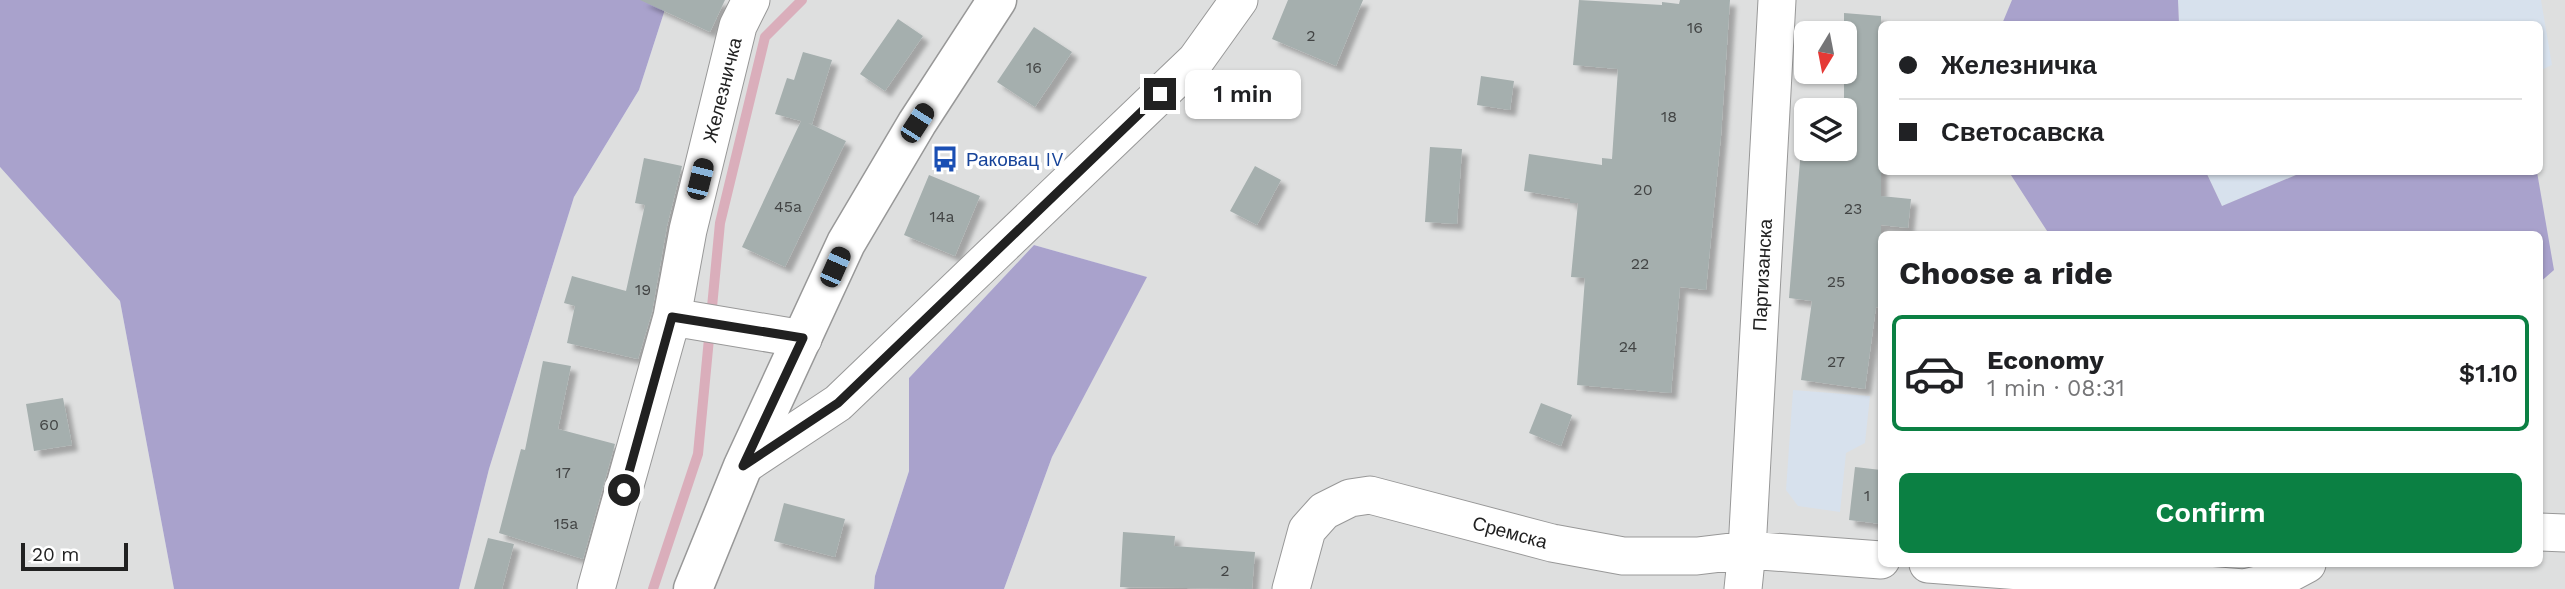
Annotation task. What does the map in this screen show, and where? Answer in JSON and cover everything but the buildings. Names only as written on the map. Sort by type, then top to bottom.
[{"type":"street","name":"Железничка","points":[[596,589],[672,317],[688,230],[738,26],[751,0]]},
{"type":"street","points":[[694,589],[743,466],[846,243],[917,123],[996,0]]},
{"type":"street","points":[[743,466],[838,403],[1196,60],[1239,0]]},
{"type":"street","name":"Партизанска","points":[[1747,550],[1777,0]]},
{"type":"street","points":[[672,317],[803,338]]},
{"type":"street","name":"Сремска","points":[[1291,589],[1307,530],[1324,511],[1350,498],[1370,495],[1552,543],[1623,556],[1697,556],[1747,550],[1878,560]]},
{"type":"street","points":[[2543,532],[2565,533]]},
{"type":"street","points":[[1743,589],[1747,550]]},
{"type":"street","points":[[1968,567],[2244,588],[2275,581],[2301,567]]},
{"type":"shaded area","points":[[0,0],[668,0],[639,90],[574,197],[489,469],[459,589],[174,589],[120,301],[0,167]]},
{"type":"shaded area","points":[[668,0],[2565,0],[2565,589],[1004,589],[1052,457],[1146,277],[1034,245],[909,378],[909,471],[875,576],[874,589],[459,589],[489,469],[574,197],[639,90]]},
{"type":"shaded area","points":[[2012,0],[2178,0],[2179,21],[2003,21]]},
{"type":"shaded area","points":[[2178,0],[2541,0],[2552,65],[2543,69],[2543,21],[2179,21]]},
{"type":"shaded area","points":[[0,167],[120,301],[174,589],[0,589]]},
{"type":"shaded area","points":[[2011,175],[2207,175],[2222,206],[2296,175],[2538,175],[2554,270],[2543,280],[2543,231],[2047,231]]},
{"type":"shaded area","points":[[2207,175],[2296,175],[2222,206]]},
{"type":"shaded area","points":[[1034,245],[1147,277],[1052,457],[1004,589],[874,589],[875,576],[909,471],[909,378]]},
{"type":"shaded area","points":[[1793,390],[1870,396],[1865,443],[1846,453],[1840,512],[1798,506],[1786,490]]},
{"type":"waterway","points":[[653,589],[698,454],[720,223],[765,37],[802,0]]},
{"type":"place","name":"Раковац IV","points":[[945,159]]},
{"type":"route","points":[[624,490],[672,317],[803,338],[743,466],[838,403],[1160,94]]}]
